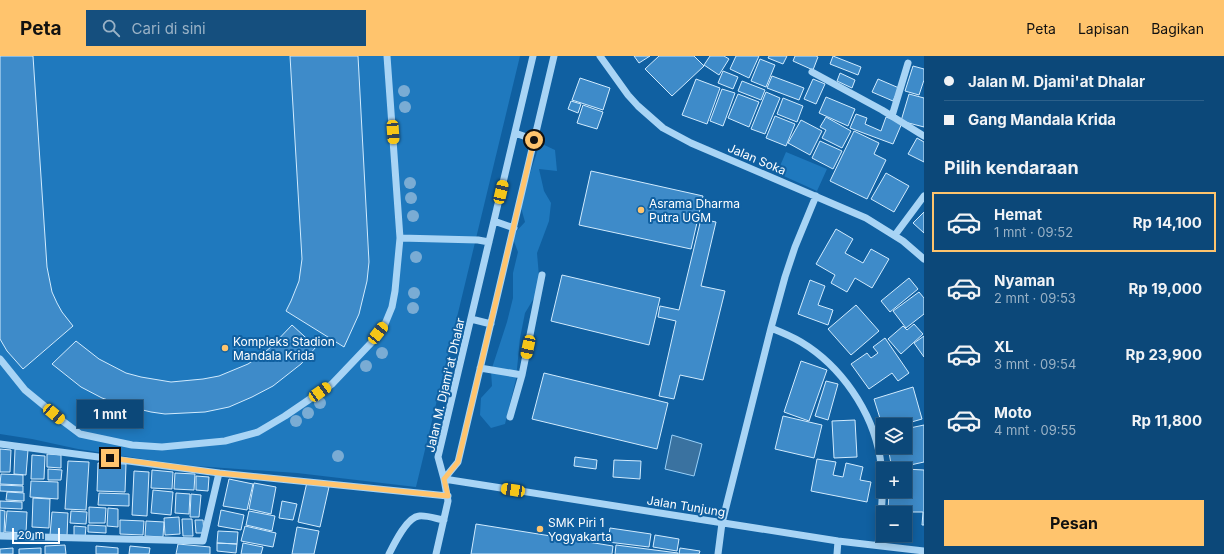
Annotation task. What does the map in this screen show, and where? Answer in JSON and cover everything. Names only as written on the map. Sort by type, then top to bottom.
[{"type":"street","points":[[0,359],[25,390],[80,434],[132,446],[162,447],[225,441],[258,432],[285,416],[332,384],[371,343],[385,324],[392,307],[395,291],[400,238],[387,56]]},
{"type":"street","name":"Jalan M. Djami'at Dhalar","points":[[448,496],[438,457],[533,56]]},
{"type":"street","points":[[444,479],[458,462],[554,56]]},
{"type":"street","name":"Jalan Soka","points":[[600,56],[628,96],[663,128],[691,143],[866,218],[895,235],[924,259]]},
{"type":"street","points":[[892,116],[908,63]]},
{"type":"street","points":[[812,72],[892,116],[924,136]]},
{"type":"street","points":[[515,133],[534,140]]},
{"type":"street","points":[[718,554],[722,523],[771,328],[795,247],[816,196]]},
{"type":"street","points":[[895,235],[924,196]]},
{"type":"street","points":[[494,222],[514,228]]},
{"type":"street","points":[[400,238],[478,240],[489,242]]},
{"type":"street","points":[[510,417],[522,375],[542,275]]},
{"type":"street","points":[[471,319],[491,324]]},
{"type":"street","points":[[771,328],[801,342],[824,359],[847,384],[866,415],[876,440],[880,457],[881,505],[878,545]]},
{"type":"street","points":[[480,368],[522,375]]},
{"type":"street","points":[[0,444],[219,473],[448,496],[436,554]]},
{"type":"street","points":[[0,536],[203,541],[219,473]]},
{"type":"street","name":"Jalan Tunjung","points":[[444,479],[838,541],[924,551]]},
{"type":"street","points":[[389,554],[411,518],[419,516],[444,520]]},
{"type":"street","points":[[837,554],[838,541]]},
{"type":"shaded area","name":"Kompleks Stadion Mandala Krida","points":[[0,56],[520,56],[416,487],[297,473],[195,466],[78,449],[0,434]]},
{"type":"shaded area","points":[[540,143],[555,150],[557,171],[539,169],[544,191],[551,203],[549,221],[537,253],[540,288],[525,313],[520,338],[516,379],[505,424],[491,428],[480,415],[481,398],[492,386],[491,371],[513,298],[513,273],[518,252],[512,236],[525,222],[520,204]]},
{"type":"shaded area","points":[[786,152],[827,169],[817,191],[777,173]]},
{"type":"shaded area","points":[[672,435],[702,444],[694,476],[665,469]]},
{"type":"building","points":[[0,56],[33,56],[47,267],[52,292],[62,312],[73,326],[23,369],[7,351],[0,339]]},
{"type":"building","points":[[290,56],[358,56],[369,262],[367,281],[359,314],[344,347],[286,311],[299,281],[302,259]]},
{"type":"building","points":[[634,56],[650,56],[639,63]]},
{"type":"building","points":[[659,56],[694,56],[704,66],[672,96],[645,69]]},
{"type":"building","points":[[710,56],[724,56],[729,59],[719,75],[704,65]]},
{"type":"building","points":[[736,56],[759,56],[749,78],[730,69]]},
{"type":"building","points":[[769,56],[787,56],[783,64],[768,58]]},
{"type":"building","points":[[795,56],[818,57],[813,70],[793,61]]},
{"type":"building","points":[[833,56],[861,67],[858,75],[830,64]]},
{"type":"building","points":[[760,59],[775,65],[766,87],[751,81]]},
{"type":"building","points":[[913,66],[924,69],[924,80],[919,95],[905,91]]},
{"type":"building","points":[[723,71],[738,77],[733,89],[718,83]]},
{"type":"building","points":[[840,73],[855,80],[852,88],[837,81]]},
{"type":"building","points":[[772,76],[804,88],[799,100],[767,88]]},
{"type":"building","points":[[580,78],[610,88],[603,110],[572,100]]},
{"type":"building","points":[[696,79],[720,88],[707,124],[682,115]]},
{"type":"building","points":[[813,79],[825,84],[816,104],[804,99]]},
{"type":"building","points":[[878,79],[899,88],[893,101],[872,92]]},
{"type":"building","points":[[742,81],[765,90],[761,100],[738,91]]},
{"type":"building","points":[[722,89],[735,93],[723,126],[710,121]]},
{"type":"building","points":[[766,92],[780,98],[765,134],[751,129]]},
{"type":"building","points":[[738,94],[759,102],[749,127],[728,118]]},
{"type":"building","points":[[909,94],[924,98],[924,127],[901,121]]},
{"type":"building","points":[[826,97],[855,109],[848,126],[819,113]]},
{"type":"building","points":[[783,98],[803,106],[797,122],[777,114]]},
{"type":"building","points":[[571,101],[581,104],[578,113],[568,109]]},
{"type":"building","points":[[583,105],[603,112],[597,129],[577,123]]},
{"type":"building","points":[[856,114],[867,118],[865,124],[881,131],[886,117],[902,123],[893,144],[850,128]]},
{"type":"building","points":[[775,116],[795,124],[786,146],[766,138]]},
{"type":"building","points":[[826,117],[851,131],[842,148],[822,138],[826,130],[820,127]]},
{"type":"building","points":[[801,120],[822,131],[810,155],[788,143]]},
{"type":"building","points":[[854,131],[879,143],[874,154],[886,160],[867,199],[830,181]]},
{"type":"building","points":[[917,138],[924,142],[924,162],[908,154]]},
{"type":"building","points":[[820,141],[842,151],[833,169],[812,158]]},
{"type":"building","name":"Asrama Dharma Putra UGM","points":[[591,171],[703,196],[691,249],[579,225]]},
{"type":"building","points":[[886,173],[909,186],[894,212],[871,199]]},
{"type":"building","points":[[924,212],[924,233],[913,223]]},
{"type":"building","points":[[701,219],[716,222],[701,286],[725,291],[703,380],[680,375],[674,399],[659,396],[676,321],[658,317],[660,306],[679,310]]},
{"type":"building","points":[[836,229],[853,239],[845,253],[863,263],[871,249],[889,259],[872,288],[855,278],[847,292],[831,283],[835,275],[816,264]]},
{"type":"building","points":[[562,275],[660,298],[649,345],[551,321]]},
{"type":"building","points":[[909,278],[918,289],[890,312],[881,301]]},
{"type":"building","points":[[810,280],[825,286],[818,305],[833,310],[828,325],[798,314]]},
{"type":"building","points":[[919,292],[924,298],[924,314],[906,328],[893,311]]},
{"type":"building","points":[[856,305],[879,331],[851,355],[828,329]]},
{"type":"building","points":[[914,324],[923,334],[901,354],[888,339],[903,326],[907,330]]},
{"type":"building","points":[[292,325],[316,347],[301,364],[273,386],[252,397],[229,407],[205,412],[165,414],[126,406],[102,398],[81,387],[52,364],[76,341],[99,359],[126,373],[171,382],[203,379],[219,376],[248,364],[271,347]]},
{"type":"building","points":[[924,336],[924,357],[914,343]]},
{"type":"building","points":[[885,338],[909,373],[898,381],[892,373],[869,389],[851,364],[867,353],[871,358],[878,353],[873,347]]},
{"type":"building","points":[[801,361],[827,370],[809,421],[784,412]]},
{"type":"building","points":[[544,373],[668,403],[657,449],[532,419]]},
{"type":"building","points":[[826,381],[838,384],[828,420],[815,416]]},
{"type":"building","points":[[913,387],[922,419],[912,422],[912,418],[880,418],[874,399]]},
{"type":"building","points":[[783,416],[822,425],[814,458],[775,449]]},
{"type":"building","points":[[855,420],[857,457],[834,458],[832,421]]},
{"type":"building","points":[[924,425],[924,462],[912,465],[912,462],[891,462],[889,454],[912,454],[912,428]]},
{"type":"building","points":[[0,449],[11,450],[10,472],[0,472]]},
{"type":"building","points":[[15,449],[28,450],[26,475],[14,474]]},
{"type":"building","points":[[47,454],[61,455],[61,468],[47,467]]},
{"type":"building","points":[[32,455],[45,456],[44,479],[31,479]]},
{"type":"building","points":[[575,457],[597,460],[596,469],[574,466]]},
{"type":"building","points":[[817,459],[836,462],[833,475],[843,477],[846,463],[863,467],[860,480],[871,482],[867,502],[811,491]]},
{"type":"building","points":[[614,460],[641,461],[640,479],[613,477]]},
{"type":"building","points":[[68,461],[89,462],[86,510],[65,509]]},
{"type":"building","points":[[98,463],[126,464],[125,492],[97,491]]},
{"type":"building","points":[[48,469],[62,470],[61,480],[48,480]]},
{"type":"building","points":[[912,469],[924,470],[924,525],[922,525],[923,512],[912,512],[912,506],[888,506],[889,498],[912,498]]},
{"type":"building","points":[[152,470],[173,472],[172,489],[151,488]]},
{"type":"building","points":[[134,471],[149,472],[147,516],[132,515]]},
{"type":"building","points":[[175,473],[195,474],[194,490],[174,489]]},
{"type":"building","points":[[1,474],[23,475],[23,485],[0,484]]},
{"type":"building","points":[[196,476],[209,477],[208,491],[196,490]]},
{"type":"building","points":[[229,479],[253,484],[247,510],[223,506]]},
{"type":"building","points":[[31,481],[58,482],[58,499],[30,497]]},
{"type":"building","points":[[307,482],[329,487],[320,527],[298,522]]},
{"type":"building","points":[[254,483],[276,487],[271,514],[249,509]]},
{"type":"building","points":[[0,485],[23,486],[23,492],[0,491]]},
{"type":"building","points":[[153,490],[173,492],[171,515],[151,513]]},
{"type":"building","points":[[7,492],[24,493],[24,501],[6,500]]},
{"type":"building","points":[[99,493],[129,494],[129,506],[98,505]]},
{"type":"building","points":[[176,493],[190,494],[189,514],[175,513]]},
{"type":"building","points":[[191,494],[201,495],[199,517],[190,517]]},
{"type":"building","points":[[33,498],[50,499],[49,528],[32,527]]},
{"type":"building","points":[[0,501],[22,502],[22,509],[0,508]]},
{"type":"building","points":[[282,501],[297,504],[293,520],[279,518]]},
{"type":"building","points":[[89,507],[106,508],[105,523],[89,523]]},
{"type":"building","points":[[108,508],[118,509],[118,527],[107,526]]},
{"type":"building","points":[[0,510],[5,511],[4,533],[0,533]]},
{"type":"building","points":[[221,510],[244,515],[241,530],[218,526]]},
{"type":"building","points":[[7,511],[27,512],[26,533],[5,532]]},
{"type":"building","points":[[71,511],[87,512],[86,524],[70,523]]},
{"type":"building","points":[[249,511],[275,516],[272,531],[246,525]]},
{"type":"building","points":[[52,512],[68,513],[67,536],[50,535]]},
{"type":"building","points":[[179,517],[180,534],[165,535],[164,518]]},
{"type":"building","points":[[182,519],[192,519],[193,536],[183,536]]},
{"type":"building","points":[[120,520],[144,521],[143,535],[120,534]]},
{"type":"building","points":[[195,520],[203,520],[204,533],[196,533]]},
{"type":"building","points":[[146,521],[164,522],[163,537],[145,536]]},
{"type":"building","points":[[476,524],[613,546],[612,554],[471,554]]},
{"type":"building","points":[[88,525],[106,526],[106,533],[88,532]]},
{"type":"building","points":[[74,526],[86,527],[85,537],[74,537]]},
{"type":"building","points":[[245,526],[276,533],[273,547],[241,541]]},
{"type":"building","points":[[297,527],[319,531],[314,554],[292,554]]},
{"type":"building","points":[[610,528],[651,534],[649,547],[608,542]]},
{"type":"building","points":[[218,531],[238,532],[237,544],[217,543]]},
{"type":"building","points":[[655,535],[679,539],[677,551],[653,547]]},
{"type":"building","points":[[217,543],[237,544],[236,553],[217,551]]},
{"type":"building","points":[[243,543],[263,547],[261,554],[241,554]]},
{"type":"building","points":[[178,544],[210,547],[210,554],[176,554]]},
{"type":"building","points":[[65,545],[66,554],[45,554],[45,546]]},
{"type":"building","points":[[616,545],[678,553],[678,554],[615,554]]},
{"type":"building","points":[[96,546],[118,548],[118,554],[96,554]]},
{"type":"building","points":[[130,546],[150,548],[149,554],[129,554]]},
{"type":"building","points":[[13,548],[13,554],[0,554],[0,549]]},
{"type":"building","points":[[41,548],[41,554],[19,554],[19,549]]},
{"type":"building","points":[[680,548],[700,551],[699,554],[679,554]]},
{"type":"place","name":"Asrama Dharma Putra UGM","points":[[641,210]]},
{"type":"place","name":"Kompleks Stadion Mandala Krida","points":[[225,348]]},
{"type":"place","name":"SMK Piri 1 Yogyakarta","points":[[540,529]]},
{"type":"route","points":[[110,458],[219,473],[448,496],[444,479],[458,462],[534,140]]}]
